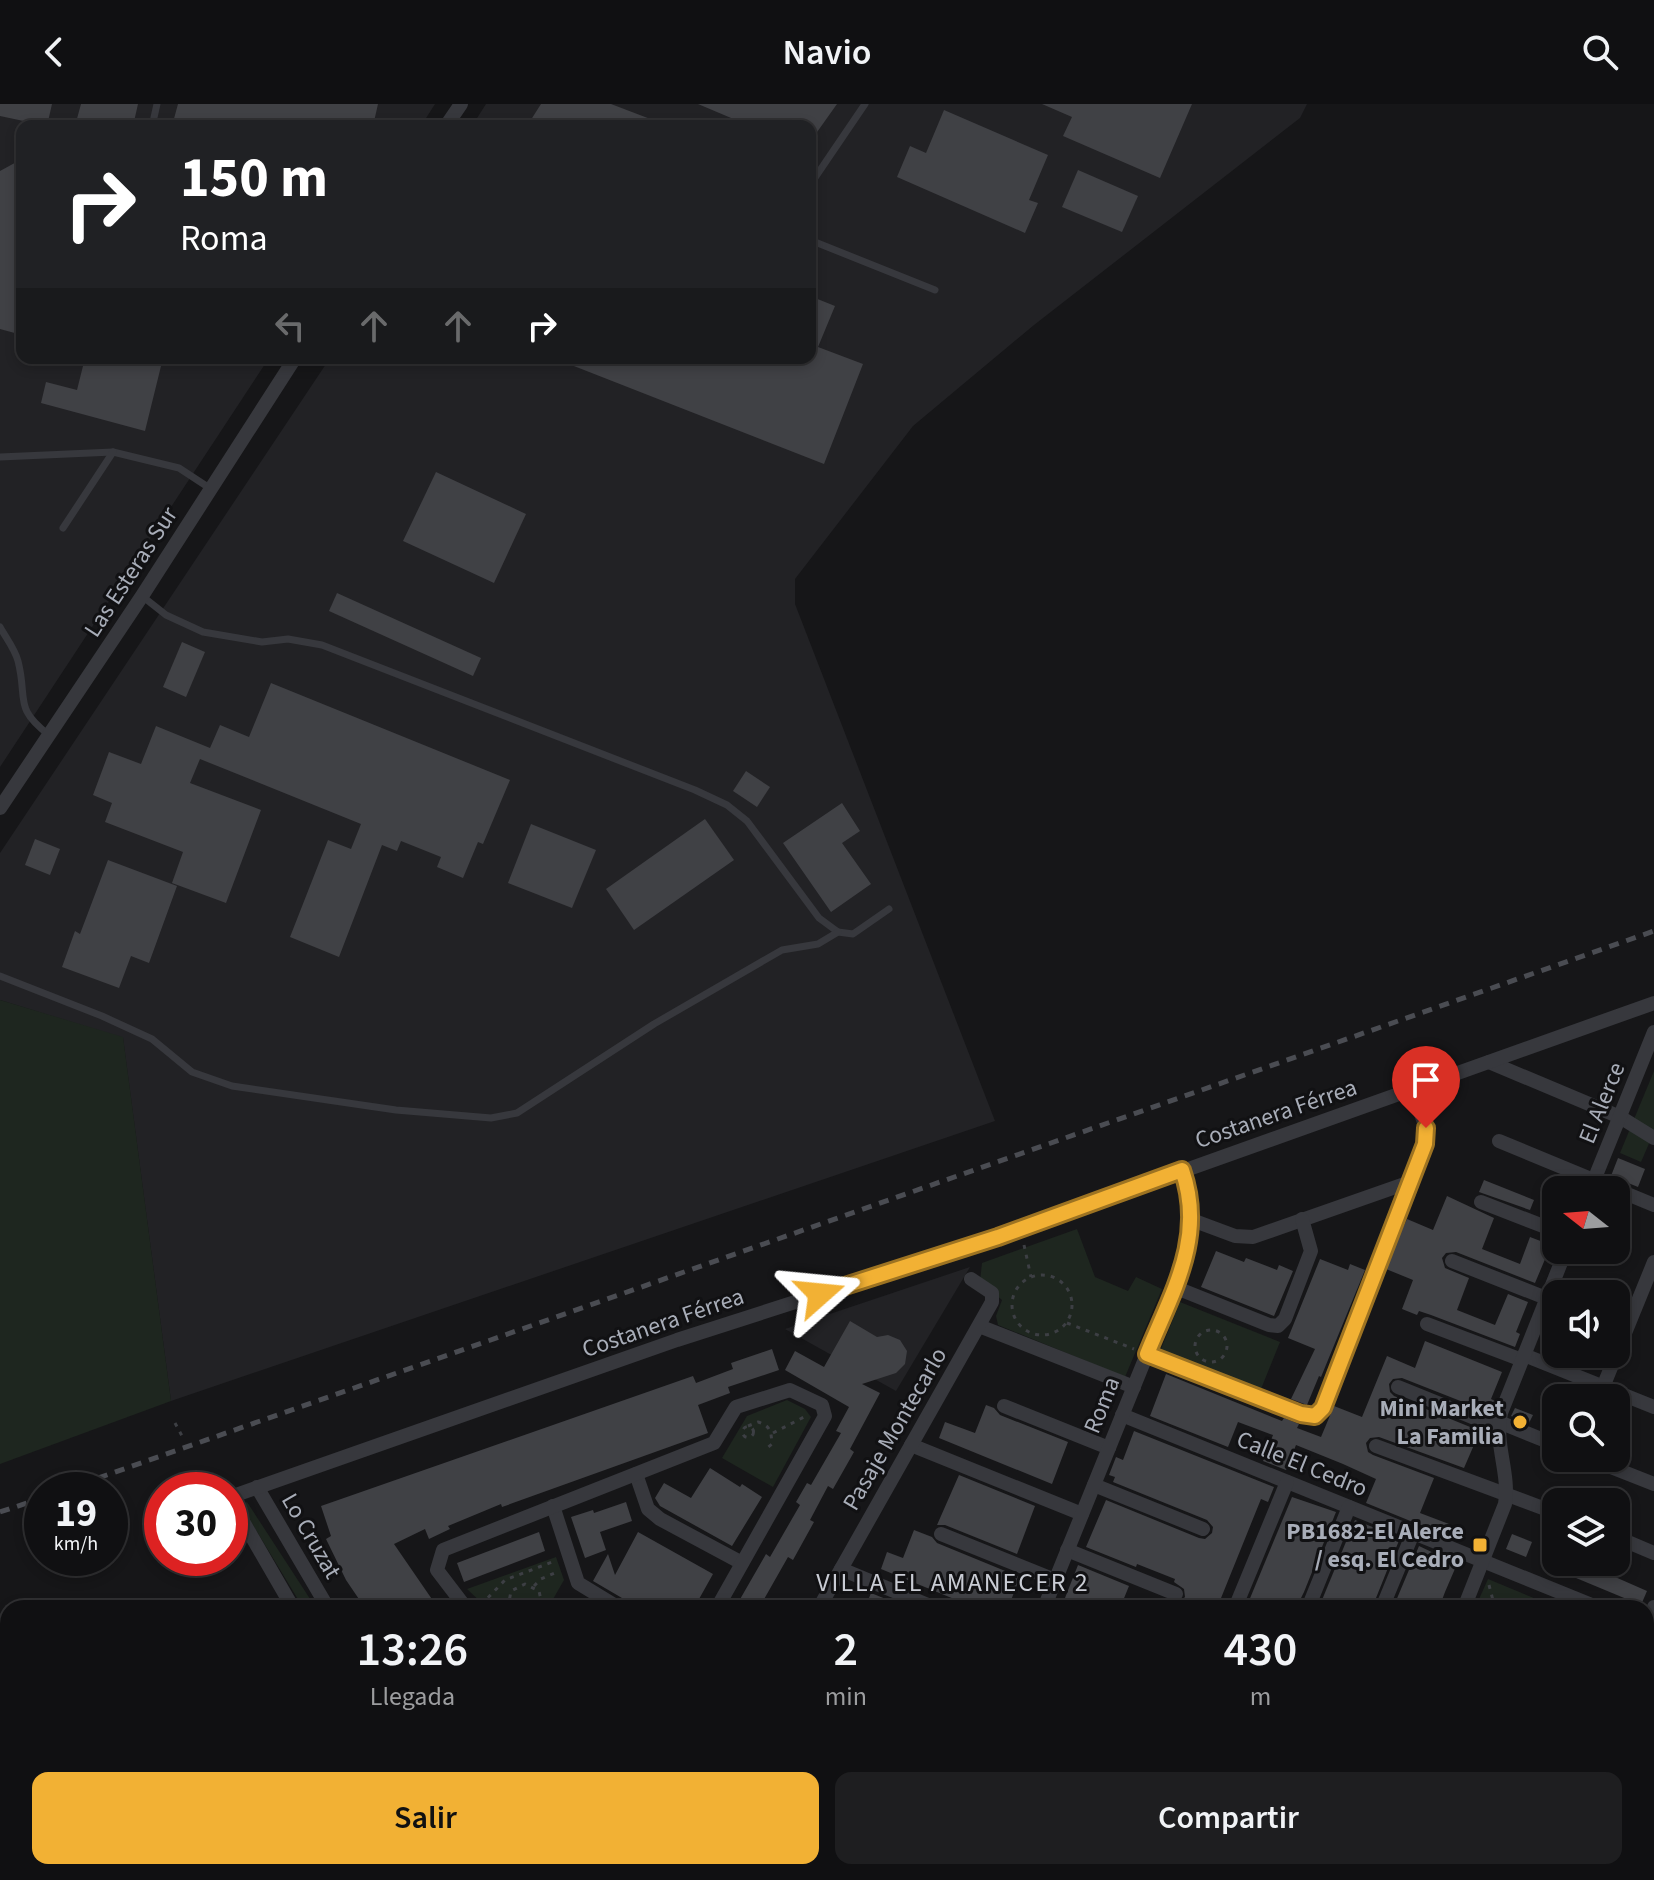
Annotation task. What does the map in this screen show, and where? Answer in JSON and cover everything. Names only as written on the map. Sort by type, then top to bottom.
[{"type":"street","name":"Las Esteras Sur","points":[[0,808],[142,596],[291,364]]},
{"type":"street","name":"Costanera Férrea","points":[[248,1491],[677,1340],[1020,1229],[1654,1003]]},
{"type":"street","name":"El Alerce","points":[[1596,1176],[1620,1117],[1647,1069],[1654,1032]]},
{"type":"street","points":[[1489,1062],[1620,1117],[1654,1138]]},
{"type":"street","points":[[1147,1354],[1301,1414],[1315,1416],[1323,1408],[1426,1136],[1412,1089]]},
{"type":"street","points":[[1499,1141],[1571,1176]]},
{"type":"street","name":"Roma","points":[[1047,1600],[1190,1243],[1190,1199],[1182,1170]]},
{"type":"street","points":[[1192,1220],[1247,1238],[1410,1182]]},
{"type":"street","points":[[1630,1198],[1654,1205]]},
{"type":"street","points":[[1481,1202],[1542,1226]]},
{"type":"street","points":[[1174,1287],[1278,1326],[1285,1319],[1311,1251],[1302,1219]]},
{"type":"street","points":[[1452,1261],[1542,1296]]},
{"type":"street","points":[[1604,1384],[1654,1262]]},
{"type":"street","name":"Pasaje Montecarlo","points":[[824,1600],[993,1297],[989,1290],[971,1279]]},
{"type":"street","points":[[1467,1600],[1507,1494],[1499,1422],[1542,1308]]},
{"type":"street","points":[[1427,1324],[1595,1384]]},
{"type":"street","points":[[979,1326],[1134,1387]]},
{"type":"street","points":[[1398,1387],[1487,1423],[1499,1422],[1542,1439]]},
{"type":"street","points":[[460,1600],[437,1570],[443,1550],[714,1443],[736,1407],[790,1390],[822,1405],[825,1416],[721,1600]]},
{"type":"street","points":[[1630,1398],[1654,1407]]},
{"type":"street","points":[[1004,1406],[1109,1448]]},
{"type":"street","name":"Calle El Cedro","points":[[1122,1415],[1575,1600]]},
{"type":"street","points":[[911,1445],[1082,1514]]},
{"type":"street","points":[[1376,1446],[1542,1508]]},
{"type":"street","points":[[1624,1472],[1654,1484]]},
{"type":"street","points":[[636,1474],[648,1509],[660,1519],[742,1563]]},
{"type":"street","points":[[1238,1600],[1287,1482]]},
{"type":"street","points":[[1094,1485],[1203,1529]]},
{"type":"street","name":"Lo Cruzat","points":[[257,1487],[323,1600]]},
{"type":"street","points":[[553,1506],[578,1583],[606,1600]]},
{"type":"street","points":[[1311,1600],[1349,1507]]},
{"type":"street","points":[[248,1529],[288,1600]]},
{"type":"street","points":[[1385,1600],[1413,1533]]},
{"type":"street","points":[[941,1534],[1055,1580]]},
{"type":"street","points":[[1630,1543],[1654,1553]]},
{"type":"street","points":[[1067,1550],[1176,1594]]},
{"type":"street","points":[[841,1569],[916,1600]]},
{"type":"lane","points":[[816,176],[865,104]]},
{"type":"lane","points":[[816,242],[935,290]]},
{"type":"lane","points":[[63,528],[113,452]]},
{"type":"lane","points":[[0,457],[113,452],[179,468],[211,489]]},
{"type":"lane","points":[[142,596],[166,615],[203,632],[262,642],[288,639],[322,645],[727,805],[747,821],[819,918],[838,932],[853,934],[889,909]]},
{"type":"lane","points":[[0,627],[17,657],[26,713],[49,735]]},
{"type":"lane","points":[[0,976],[152,1039],[192,1072],[232,1086],[396,1110],[491,1118],[517,1113],[654,1024],[782,950],[818,944],[838,932]]},
{"type":"path","points":[[1020,1229],[1031,1277]]},
{"type":"path","points":[[1047,1275],[1063,1283],[1071,1295],[1072,1306],[1067,1323],[1059,1330],[1042,1336],[1030,1334],[1017,1324],[1012,1313],[1013,1296],[1020,1284],[1031,1277],[1047,1275]]},
{"type":"path","points":[[1067,1323],[1147,1354]]},
{"type":"path","points":[[1214,1331],[1225,1340],[1226,1351],[1218,1360],[1208,1362],[1199,1357],[1195,1350],[1196,1342],[1202,1333],[1214,1331]]},
{"type":"path","points":[[773,1433],[804,1415],[824,1412]]},
{"type":"path","points":[[748,1426],[758,1422],[773,1433]]},
{"type":"path","points":[[175,1423],[182,1436]]},
{"type":"path","points":[[767,1448],[772,1444],[773,1433]]},
{"type":"path","points":[[486,1600],[505,1580],[569,1556]]},
{"type":"path","points":[[534,1586],[541,1579],[559,1571]]},
{"type":"path","points":[[509,1600],[515,1587],[525,1584],[534,1586],[541,1595],[540,1600]]},
{"type":"shaded area","points":[[0,104],[435,104],[425,120],[16,120],[16,364],[265,364],[0,767]]},
{"type":"shaded area","points":[[486,104],[1307,104],[1300,118],[1034,325],[913,426],[795,579],[795,604],[995,1121],[171,1401],[123,1038],[0,1000],[0,853],[326,364],[816,364],[816,120],[476,120]]},
{"type":"shaded area","points":[[0,1000],[123,1037],[171,1401],[0,1464]]},
{"type":"shaded area","points":[[1654,1071],[1654,1132],[1641,1162],[1620,1153]]},
{"type":"shaded area","points":[[1077,1229],[1095,1277],[1128,1291],[1136,1277],[1162,1289],[1125,1377],[998,1325],[996,1316],[1002,1300],[980,1281],[982,1263]]},
{"type":"shaded area","points":[[970,1267],[896,1391],[785,1329]]},
{"type":"shaded area","points":[[1180,1302],[1280,1342],[1259,1394],[1159,1354]]},
{"type":"shaded area","points":[[787,1400],[805,1409],[811,1417],[773,1487],[722,1458],[747,1416]]},
{"type":"shaded area","points":[[248,1504],[311,1600],[298,1600],[248,1519]]},
{"type":"shaded area","points":[[556,1557],[564,1580],[553,1600],[479,1600],[467,1589]]},
{"type":"shaded area","points":[[1488,1579],[1539,1600],[1479,1600]]},
{"type":"building","points":[[0,104],[52,104],[48,120],[19,120],[0,116]]},
{"type":"building","points":[[81,104],[138,104],[134,120],[77,120]]},
{"type":"building","points":[[178,104],[378,104],[374,120],[174,120]]},
{"type":"building","points":[[541,104],[611,104],[653,120],[531,120]]},
{"type":"building","points":[[698,104],[837,104],[816,134],[816,120],[736,120]]},
{"type":"building","points":[[1042,104],[1192,104],[1160,178],[1063,136],[1072,117]]},
{"type":"building","points":[[944,110],[1048,155],[1029,200],[1038,203],[1025,233],[897,177],[910,146],[926,153]]},
{"type":"building","points":[[16,162],[16,333],[0,329],[0,171]]},
{"type":"building","points":[[1078,170],[1138,196],[1122,232],[1062,207]]},
{"type":"building","points":[[816,298],[835,306],[818,347],[863,364],[824,464],[569,364],[816,364]]},
{"type":"building","points":[[84,364],[162,364],[145,431],[41,403],[46,382],[77,390]]},
{"type":"building","points":[[436,472],[526,514],[494,583],[403,541]]},
{"type":"building","points":[[337,593],[481,658],[473,676],[329,611]]},
{"type":"building","points":[[182,642],[205,652],[186,697],[163,687]]},
{"type":"building","points":[[271,683],[510,780],[483,844],[478,842],[463,878],[437,867],[441,857],[401,841],[397,851],[382,845],[339,957],[290,937],[328,840],[351,849],[361,824],[200,759],[190,783],[261,810],[226,903],[172,883],[183,852],[105,822],[112,803],[93,795],[109,752],[141,764],[156,726],[210,748],[220,725],[249,737]]},
{"type":"building","points":[[746,771],[770,787],[757,807],[733,791]]},
{"type":"building","points":[[842,803],[860,831],[842,843],[871,884],[831,912],[783,843]]},
{"type":"building","points":[[705,819],[734,860],[634,930],[606,889]]},
{"type":"building","points":[[531,824],[596,850],[572,908],[508,883]]},
{"type":"building","points":[[35,839],[60,849],[50,875],[25,865]]},
{"type":"building","points":[[108,860],[177,886],[149,963],[131,956],[119,988],[62,967],[75,931],[80,934]]},
{"type":"building","points":[[1618,1158],[1645,1169],[1638,1187],[1630,1184],[1630,1176],[1611,1176]]},
{"type":"building","points":[[1484,1180],[1534,1200],[1530,1210],[1479,1192]]},
{"type":"building","points":[[1447,1196],[1494,1218],[1482,1249],[1520,1264],[1530,1237],[1542,1242],[1543,1264],[1535,1283],[1456,1252],[1446,1253],[1442,1258],[1445,1268],[1469,1278],[1457,1310],[1495,1325],[1508,1294],[1528,1302],[1516,1332],[1520,1334],[1515,1347],[1431,1315],[1419,1311],[1417,1315],[1402,1309],[1413,1280],[1386,1269],[1407,1219],[1433,1230]]},
{"type":"building","points":[[1216,1251],[1244,1262],[1246,1258],[1277,1270],[1279,1265],[1293,1271],[1274,1316],[1201,1287]]},
{"type":"building","points":[[1320,1259],[1348,1270],[1350,1264],[1365,1270],[1307,1405],[1291,1399],[1315,1349],[1288,1338]]},
{"type":"building","points":[[850,1321],[877,1337],[888,1335],[900,1340],[907,1351],[905,1364],[896,1373],[862,1384],[880,1393],[850,1449],[854,1452],[833,1489],[828,1486],[810,1520],[814,1522],[793,1560],[788,1557],[764,1600],[740,1600],[766,1554],[770,1557],[800,1505],[796,1502],[807,1483],[811,1485],[841,1433],[836,1431],[849,1407],[785,1370],[795,1351],[824,1367]]},
{"type":"building","points":[[1425,1341],[1502,1372],[1491,1399],[1495,1401],[1491,1413],[1402,1378],[1393,1379],[1389,1384],[1394,1396],[1480,1431],[1464,1468],[1379,1437],[1370,1438],[1366,1443],[1368,1452],[1373,1455],[1434,1478],[1420,1513],[1449,1524],[1445,1535],[1366,1503],[1376,1479],[1343,1464],[1296,1445],[1286,1470],[1263,1461],[1273,1435],[1238,1422],[1228,1447],[1150,1416],[1166,1374],[1282,1421],[1284,1418],[1299,1424],[1297,1428],[1321,1437],[1334,1406],[1362,1417],[1387,1356],[1415,1368]]},
{"type":"building","points":[[772,1349],[779,1370],[728,1387],[730,1393],[698,1405],[708,1433],[502,1507],[501,1504],[448,1526],[450,1529],[429,1539],[425,1529],[394,1544],[432,1600],[360,1600],[346,1580],[326,1539],[331,1536],[321,1506],[693,1376],[696,1383],[733,1369],[731,1363]]},
{"type":"building","points":[[986,1405],[1000,1415],[1068,1442],[1052,1484],[939,1438],[945,1422],[975,1433]]},
{"type":"building","points":[[1515,1408],[1533,1415],[1529,1423],[1511,1416]]},
{"type":"building","points":[[1134,1431],[1274,1487],[1268,1502],[1261,1499],[1220,1600],[1182,1600],[1185,1597],[1184,1589],[1174,1582],[1175,1579],[1086,1547],[1106,1500],[1199,1538],[1205,1539],[1212,1533],[1213,1527],[1207,1520],[1113,1482],[1115,1477],[1109,1475],[1116,1457],[1123,1460]]},
{"type":"building","points":[[710,1468],[762,1497],[732,1546],[660,1506],[655,1498],[664,1483],[691,1498]]},
{"type":"building","points":[[959,1475],[1035,1506],[1017,1554],[945,1525],[937,1525]]},
{"type":"building","points":[[1292,1497],[1336,1512],[1300,1600],[1249,1600]]},
{"type":"building","points":[[626,1502],[632,1521],[600,1532],[606,1550],[585,1558],[571,1517]]},
{"type":"building","points":[[1355,1520],[1400,1538],[1375,1600],[1322,1600]]},
{"type":"building","points":[[914,1530],[932,1537],[937,1543],[1020,1577],[1011,1600],[957,1600],[881,1569],[887,1552],[903,1558]]},
{"type":"building","points":[[539,1532],[545,1551],[464,1582],[457,1563]]},
{"type":"building","points":[[638,1532],[713,1574],[698,1600],[625,1600],[593,1581],[608,1554],[615,1575]]},
{"type":"building","points":[[1512,1534],[1532,1542],[1526,1557],[1506,1549]]},
{"type":"building","points":[[1419,1546],[1457,1564],[1442,1600],[1396,1600]]},
{"type":"building","points":[[1078,1565],[1129,1586],[1123,1600],[1064,1600]]},
{"type":"building","points":[[1571,1576],[1613,1576],[1647,1591],[1643,1600],[1629,1600]]},
{"type":"building","points":[[871,1593],[888,1600],[868,1600]]},
{"type":"railway","points":[[115,1472],[1654,931]]},
{"type":"railway","points":[[0,1512],[24,1504]]},
{"type":"place","name":"Mini Market La Familia","points":[[1520,1422]]},
{"type":"place","name":"PB1682-El Alerce / esq. El Cedro","points":[[1480,1545]]},
{"type":"district","name":"VILLA EL AMANECER 2","points":[[953,1582]]},
{"type":"route","points":[[820,1294],[998,1237],[1182,1170],[1190,1199],[1190,1243],[1147,1354],[1301,1414],[1315,1416],[1323,1408],[1345,1352],[1425,1144],[1426,1128]]}]
